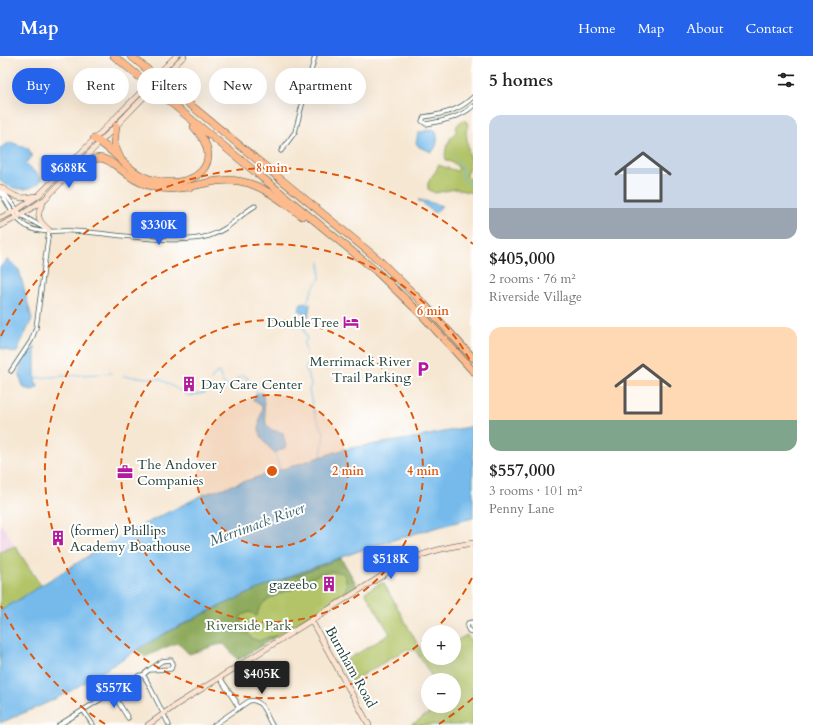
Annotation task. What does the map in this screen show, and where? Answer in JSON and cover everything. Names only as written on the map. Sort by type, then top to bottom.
[{"type":"highway","points":[[114,56],[337,239],[401,294],[473,370]]},
{"type":"highway","points":[[132,56],[379,260],[424,304],[473,358]]},
{"type":"highway","points":[[80,165],[91,159],[99,157],[118,162],[140,175],[162,182],[185,182],[196,176],[205,166],[207,149],[203,137],[180,110]]},
{"type":"highway","points":[[116,126],[114,144],[118,162]]},
{"type":"highway","points":[[97,142],[136,180],[164,189],[183,188],[221,180],[236,180],[252,184],[337,239]]},
{"type":"main road","points":[[171,65],[176,56]]},
{"type":"main road","points":[[168,68],[184,56]]},
{"type":"main road","points":[[0,224],[45,199],[80,165],[97,142],[137,100]]},
{"type":"main road","points":[[0,218],[16,214],[39,195],[116,126],[137,101]]},
{"type":"main road","points":[[0,189],[19,198],[39,195]]},
{"type":"main road","points":[[45,199],[38,212],[40,222],[49,230]]},
{"type":"main road","points":[[148,725],[164,713],[311,620],[414,558],[440,548],[473,543]]},
{"type":"main road","name":"Burnham Road","points":[[311,620],[369,725]]},
{"type":"street","points":[[281,151],[295,132],[314,56]]},
{"type":"street","points":[[473,97],[466,104],[452,111],[424,117],[422,121],[426,124],[445,120],[465,112],[473,106]]},
{"type":"street","points":[[0,189],[16,214],[32,229],[166,238],[194,239],[223,230],[255,206]]},
{"type":"street","points":[[16,214],[49,230]]},
{"type":"street","points":[[11,371],[31,341],[36,328],[49,230]]},
{"type":"street","points":[[473,622],[468,623],[467,627],[469,631],[473,632]]},
{"type":"street","points":[[59,725],[164,660],[170,660],[173,663],[173,667],[170,670],[149,670]]},
{"type":"street","points":[[142,675],[164,713],[169,725]]},
{"type":"street","points":[[220,678],[239,708]]},
{"type":"street","points":[[112,692],[128,718]]},
{"type":"street","points":[[214,725],[251,700],[258,701],[272,725]]},
{"type":"street","points":[[83,710],[93,725]]},
{"type":"shaded area","points":[[0,522],[15,546],[0,552]]},
{"type":"green space","points":[[464,120],[467,122],[468,128],[466,131],[470,163],[466,176],[473,180],[473,193],[455,189],[435,193],[428,189],[428,185],[438,165],[457,171],[459,169],[455,164],[446,160],[445,153],[449,141],[456,132],[458,124]]},
{"type":"green space","points":[[15,546],[41,586],[0,611],[0,552]]},
{"type":"green space","name":"Riverside Park","points":[[341,558],[357,586],[238,660],[209,619],[272,583]]},
{"type":"green space","points":[[341,558],[358,587],[334,603],[334,600],[346,588],[345,578],[343,573],[324,573],[267,600],[262,604],[257,616],[250,612],[242,615],[240,619],[251,638],[259,641],[268,637],[277,636],[238,660],[224,644],[189,654],[178,643],[165,647],[145,657],[136,649],[200,616],[268,584],[298,575]]},
{"type":"green space","points":[[383,582],[421,650],[421,659],[416,651],[407,649],[350,682],[340,664],[390,634],[365,592]]},
{"type":"green space","points":[[467,635],[473,645],[473,725],[411,725],[430,713],[461,713],[461,673],[430,673],[425,665],[461,665],[461,638]]},
{"type":"water","points":[[432,129],[436,131],[437,140],[432,152],[419,147],[416,143],[418,133]]},
{"type":"water","points":[[10,142],[28,148],[32,157],[25,163],[41,178],[40,182],[30,188],[15,188],[0,181],[0,148]]},
{"type":"water","points":[[418,200],[427,202],[442,206],[435,213]]},
{"type":"water","points":[[8,259],[19,270],[32,319],[16,353],[0,348],[0,267]]},
{"type":"water","points":[[301,303],[310,304],[308,317],[299,310]]},
{"type":"water","points":[[35,346],[35,380],[38,387],[33,390],[24,388],[21,381],[20,370],[26,356]]},
{"type":"water","points":[[257,393],[262,393],[263,395],[266,424],[272,430],[283,433],[286,447],[275,453],[260,434],[259,423],[262,406],[253,400]]},
{"type":"water","name":"Merrimack River","points":[[473,426],[473,518],[361,550],[252,592],[165,633],[61,696],[0,723],[0,611],[122,535],[205,494],[345,449],[414,438]]},
{"type":"waterway","points":[[452,152],[461,166],[462,179],[473,187]]},
{"type":"waterway","points":[[306,303],[315,284],[320,279],[320,262]]},
{"type":"waterway","points":[[305,316],[302,322],[307,339],[304,343],[307,356]]},
{"type":"waterway","points":[[19,347],[20,351]]},
{"type":"waterway","points":[[307,362],[306,369],[311,384],[309,391],[315,416],[324,432],[321,457]]},
{"type":"waterway","points":[[211,380],[216,373],[219,372],[223,383],[228,387],[242,375],[248,378],[245,385],[252,387],[257,393]]},
{"type":"waterway","points":[[35,378],[111,373]]},
{"type":"waterway","points":[[124,376],[160,379],[189,396],[205,393],[208,388]]},
{"type":"waterway","points":[[275,454],[280,470]]},
{"type":"place","name":"DoubleTree","points":[[351,322]]},
{"type":"place","name":"Merrimack River Trail Parking","points":[[423,369]]},
{"type":"place","name":"Day Care Center","points":[[189,384]]},
{"type":"place","name":"The Andover Companies","points":[[125,472]]},
{"type":"place","name":"(former) Phillips Academy Boathouse","points":[[58,538]]},
{"type":"place","name":"gazeebo","points":[[329,584]]}]
